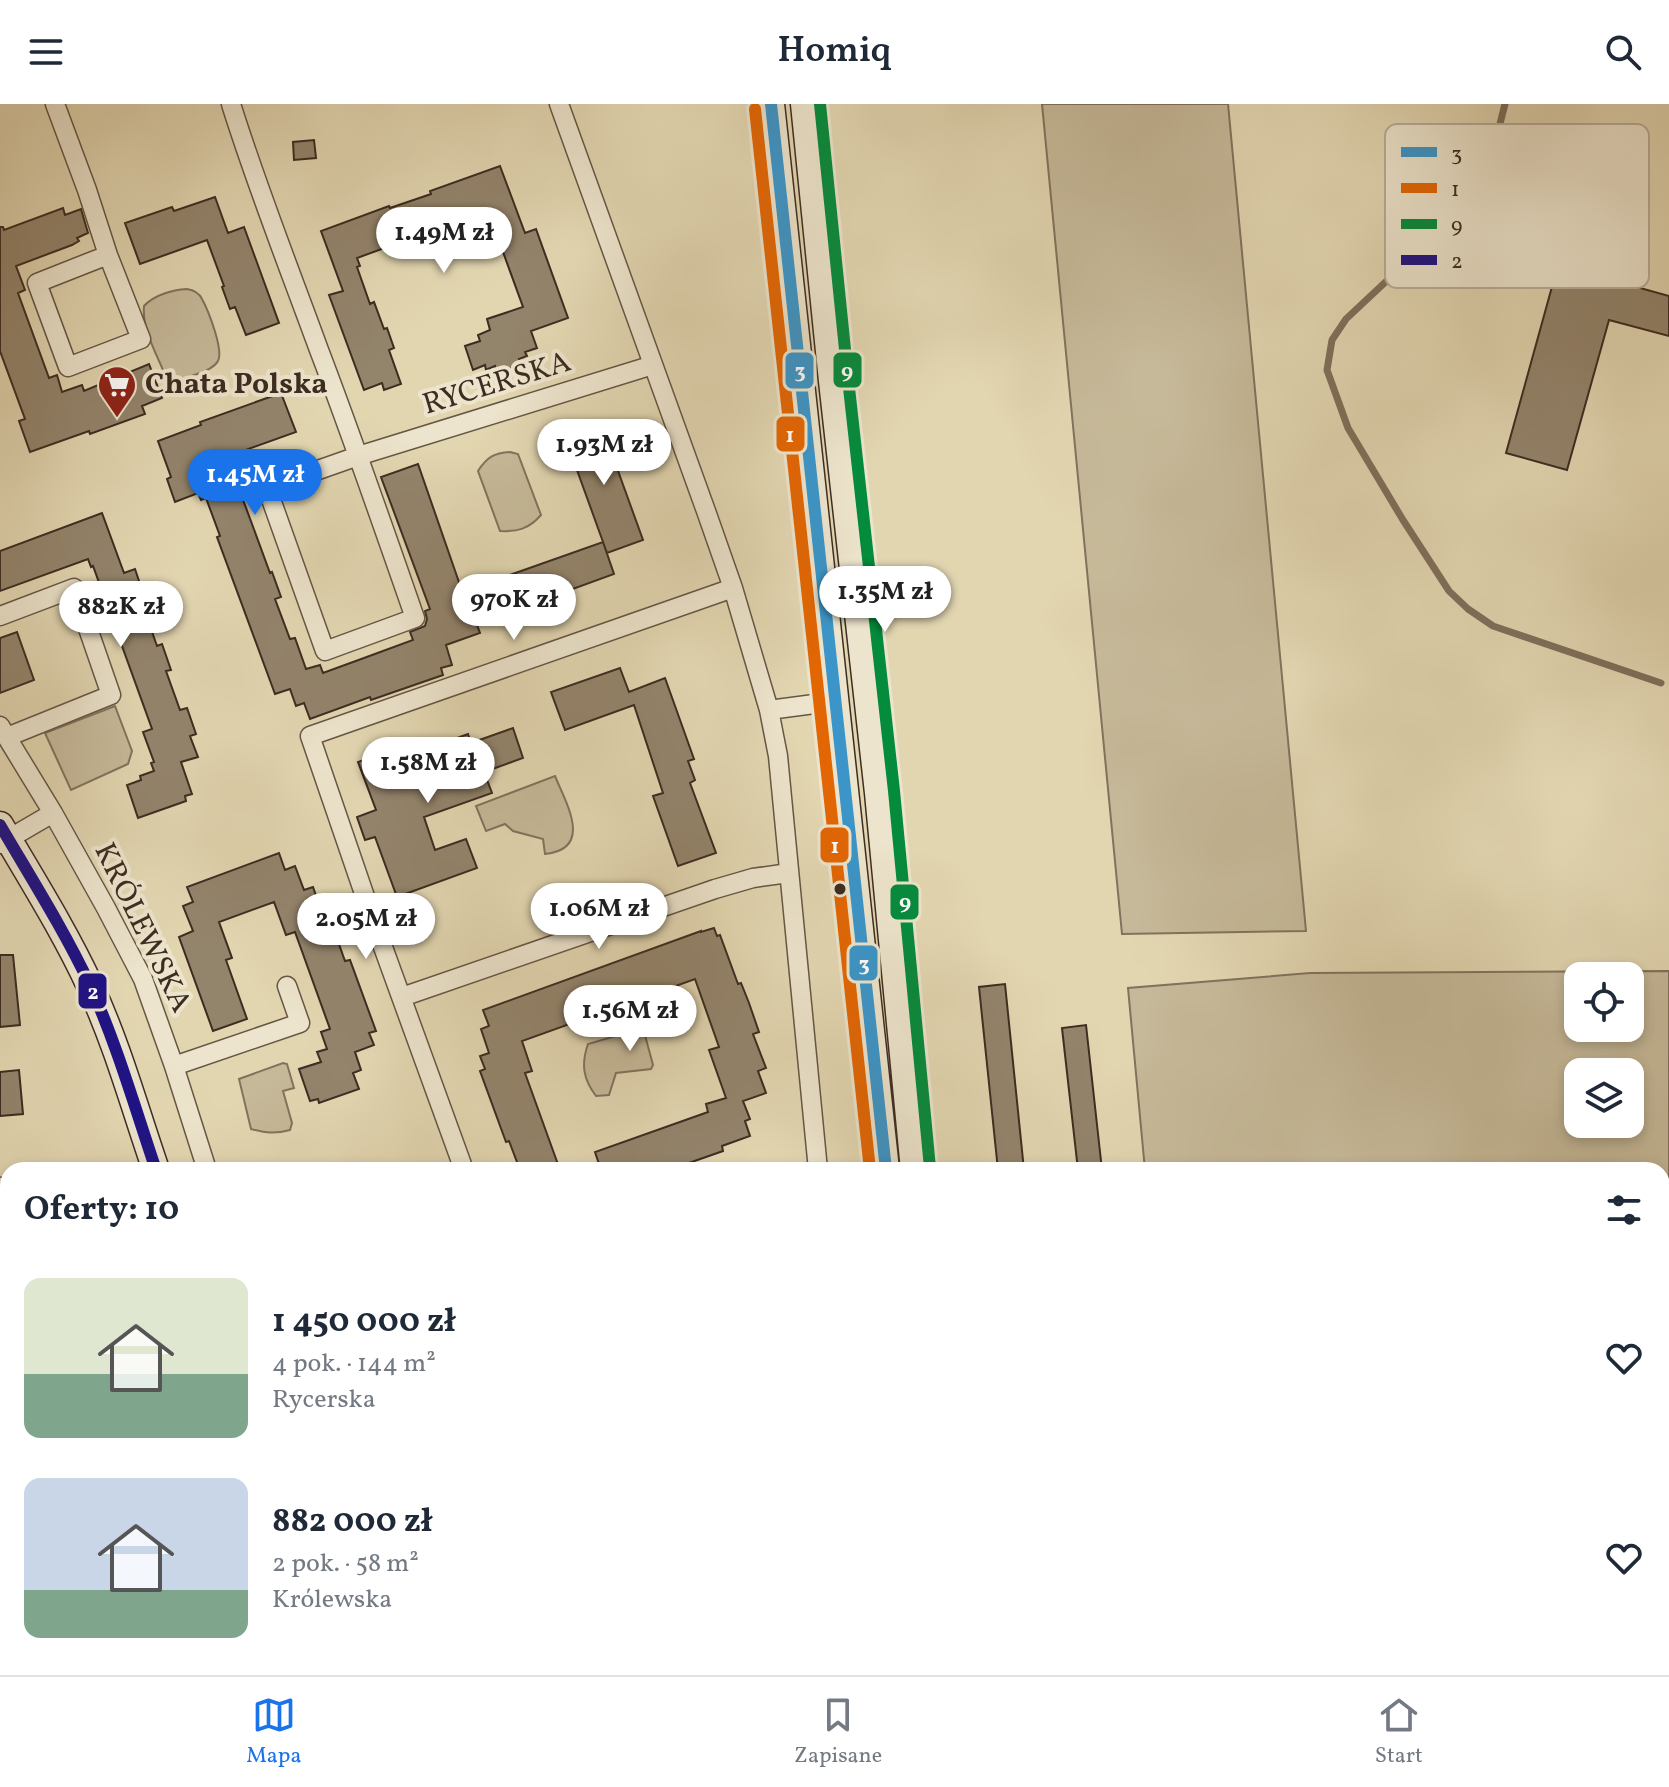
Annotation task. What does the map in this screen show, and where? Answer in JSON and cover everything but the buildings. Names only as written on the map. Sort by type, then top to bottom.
[{"type":"main road","points":[[804,104],[878,793],[913,1162]]},
{"type":"main road","points":[[771,105],[885,1162]]},
{"type":"main road","points":[[3,836],[60,928],[91,987],[153,1162]]},
{"type":"street","points":[[55,104],[141,339],[68,367],[37,283],[108,255]]},
{"type":"street","name":"RYCERSKA","points":[[231,104],[254,177],[358,456],[415,618],[325,651],[267,488],[358,456],[653,365]]},
{"type":"street","points":[[559,104],[733,588],[769,710],[778,756],[817,1162]]},
{"type":"street","points":[[0,616],[74,588],[111,695],[3,731]]},
{"type":"street","points":[[461,1162],[310,736],[733,588]]},
{"type":"street","points":[[769,710],[837,701]]},
{"type":"street","name":"KRÓLEWSKA","points":[[3,731],[53,813],[143,979],[174,1066],[198,1162]]},
{"type":"street","points":[[3,836],[53,813]]},
{"type":"street","points":[[402,997],[715,889],[753,878],[789,873]]},
{"type":"street","points":[[174,1066],[300,1023],[287,986]]},
{"type":"shaded area","points":[[1042,104],[1228,104],[1306,931],[1122,934]]},
{"type":"shaded area","points":[[187,289],[198,293],[205,304],[219,356],[209,369],[189,377],[174,378],[166,375],[153,347],[145,323],[144,306],[164,294]]},
{"type":"shaded area","points":[[510,452],[518,454],[541,515],[522,529],[500,531],[478,471],[491,457]]},
{"type":"shaded area","points":[[115,706],[132,751],[128,764],[71,790],[45,733]]},
{"type":"shaded area","points":[[555,776],[570,811],[573,834],[569,844],[545,854],[543,839],[513,831],[505,824],[486,831],[476,806]]},
{"type":"shaded area","points":[[1644,971],[1669,971],[1669,1162],[1144,1162],[1128,988],[1310,973],[1564,972],[1564,1042],[1644,1042]]},
{"type":"shaded area","points":[[643,1028],[653,1065],[651,1069],[616,1073],[609,1095],[596,1096],[584,1071],[588,1044]]},
{"type":"shaded area","points":[[287,1064],[294,1088],[283,1091],[292,1123],[290,1130],[270,1132],[251,1129],[239,1079]]},
{"type":"waterway","points":[[1500,124],[1505,104]]},
{"type":"waterway","points":[[1385,282],[1346,319],[1332,340],[1327,370],[1348,428],[1449,591],[1493,626],[1661,683]]},
{"type":"transit line","name":"3","points":[[771,104],[885,1162]]},
{"type":"transit line","name":"9","points":[[820,104],[894,791],[929,1162]]},
{"type":"transit line","name":"1","points":[[755,109],[869,1162]]},
{"type":"transit line","name":"2","points":[[0,825],[90,985],[153,1162]]},
{"type":"place","name":"Chata Polska","points":[[117,419]]}]
